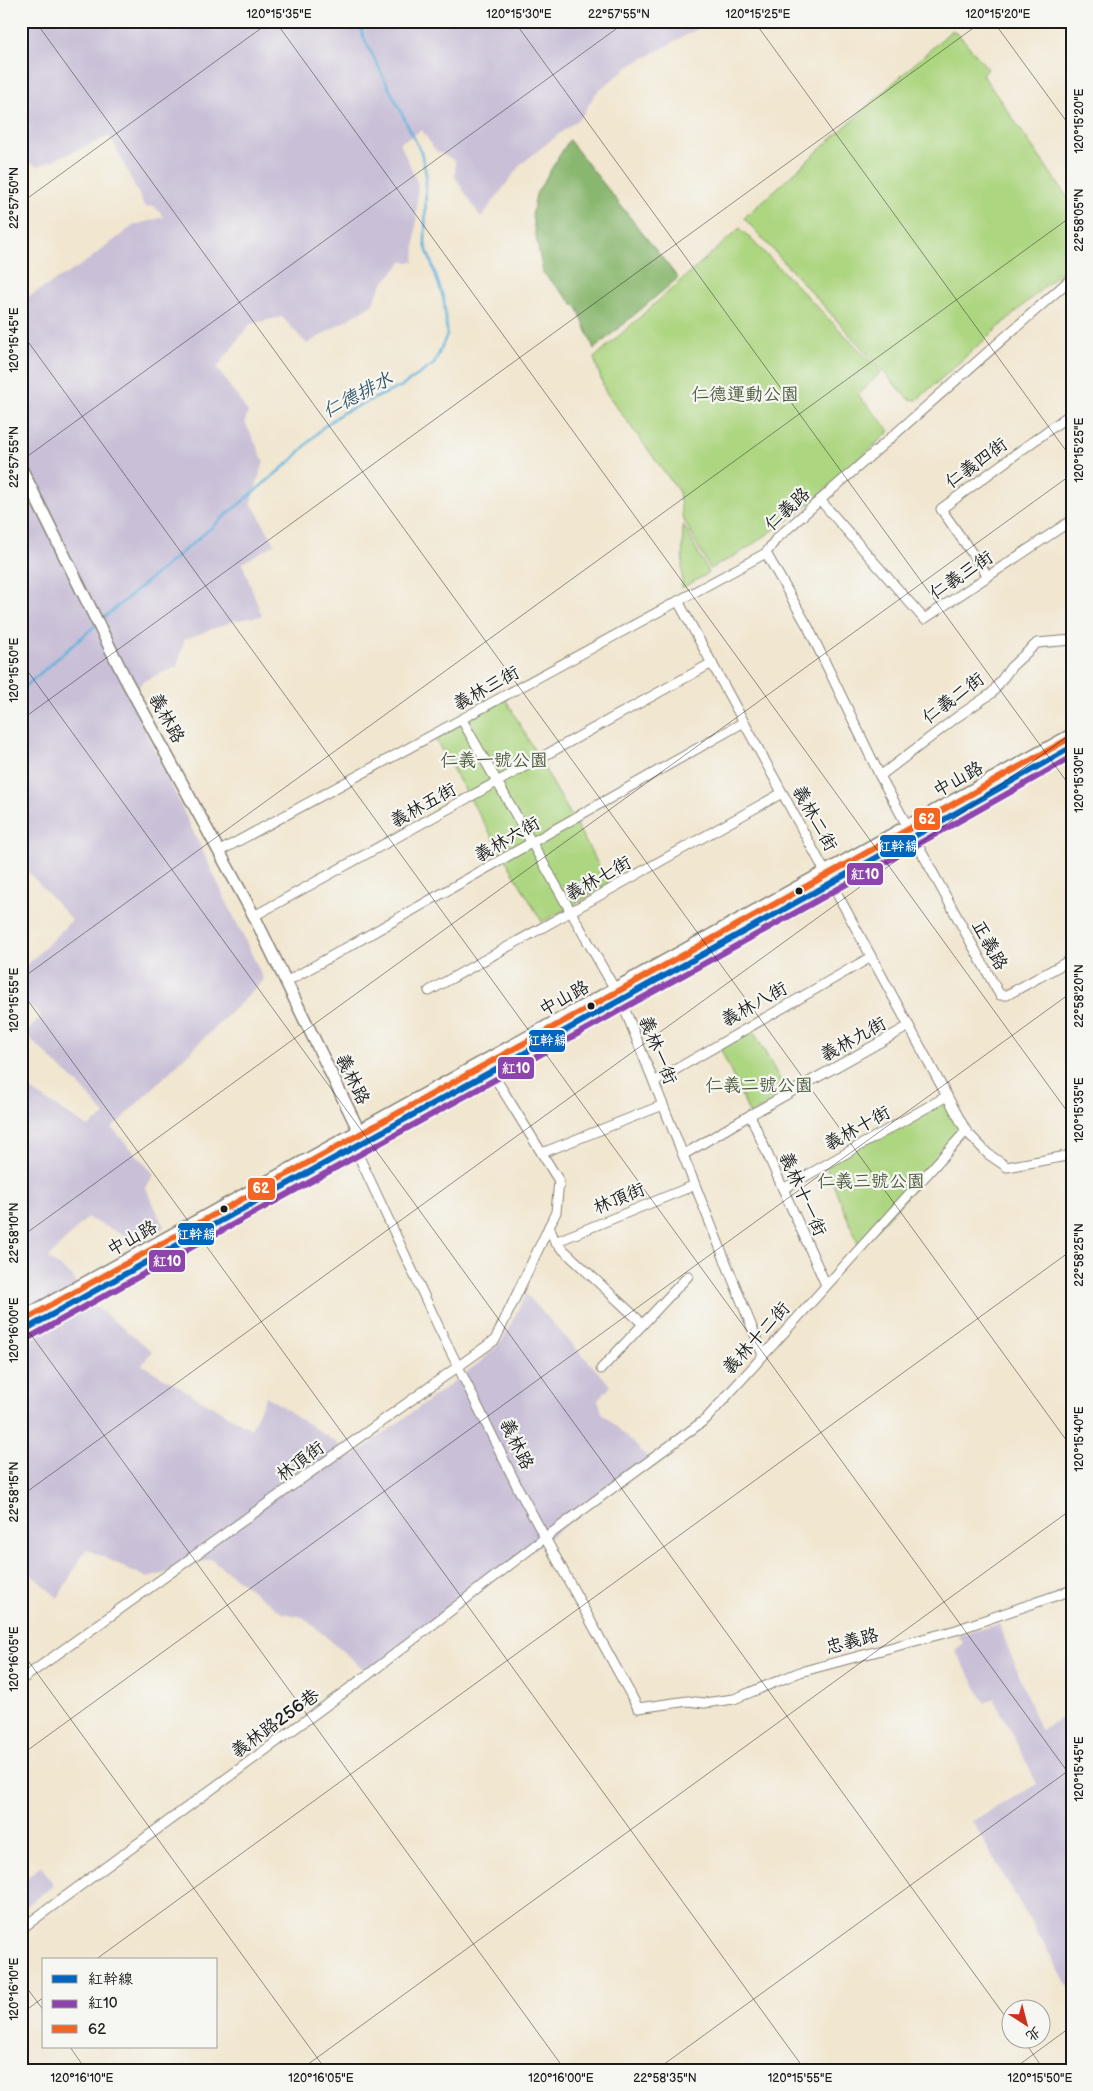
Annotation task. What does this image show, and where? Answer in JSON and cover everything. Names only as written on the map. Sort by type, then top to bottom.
[{"type":"main road","name":"中山路","points":[[911,833],[1072,735]]},
{"type":"main road","name":"中山路","points":[[21,1332],[354,1146],[488,1067],[911,833],[1072,747]]},
{"type":"main road","name":"中山路","points":[[21,1319],[359,1131],[488,1067]]},
{"type":"street","name":"仁義路","points":[[911,833],[880,776],[808,628],[766,552],[776,539],[1072,278]]},
{"type":"street","name":"仁義四街","points":[[988,576],[941,509],[1072,413]]},
{"type":"street","name":"義林路","points":[[21,468],[125,678],[254,916],[359,1131],[354,1146],[459,1368],[545,1539],[638,1708]]},
{"type":"street","name":"仁義三街","points":[[820,500],[924,619],[1072,520]]},
{"type":"street","name":"義林三街","points":[[220,851],[766,552]]},
{"type":"street","name":"義林二街","points":[[678,601],[966,1131],[988,1154],[1007,1166],[1072,1155]]},
{"type":"street","name":"仁義二街","points":[[880,776],[957,716],[992,693],[1011,667],[1037,643],[1072,640]]},
{"type":"street","name":"義林五街","points":[[254,916],[712,662]]},
{"type":"street","name":"義林一街","points":[[462,720],[618,995],[764,1355]]},
{"type":"street","name":"義林六街","points":[[286,982],[744,722]]},
{"type":"street","name":"義林七街","points":[[429,991],[782,793]]},
{"type":"street","name":"正義路","points":[[911,833],[1000,995],[1006,995],[1072,959]]},
{"type":"street","name":"義林八街","points":[[654,1082],[871,957]]},
{"type":"street","name":"義林九街","points":[[684,1155],[750,1115],[909,1026]]},
{"type":"street","name":"林頂街","points":[[21,1680],[459,1368],[495,1340],[556,1212],[559,1181],[488,1067]]},
{"type":"street","name":"義林十街","points":[[783,1189],[947,1096]]},
{"type":"street","points":[[542,1153],[663,1105]]},
{"type":"street","name":"義林十一街","points":[[750,1115],[826,1285]]},
{"type":"street","name":"義林十二街","points":[[545,1539],[706,1418],[966,1131]]},
{"type":"street","name":"林頂街","points":[[555,1242],[695,1184]]},
{"type":"street","points":[[550,1226],[555,1242],[643,1324]]},
{"type":"street","points":[[601,1369],[688,1276]]},
{"type":"street","name":"義林路256巷","points":[[21,1929],[369,1674],[545,1539]]},
{"type":"street","name":"忠義路","points":[[638,1708],[734,1699],[800,1672],[956,1630],[1072,1590]]},
{"type":"shaded area","points":[[21,21],[712,21],[628,67],[595,94],[582,116],[521,164],[481,218],[455,177],[455,161],[435,150],[422,130],[400,143],[418,184],[414,262],[402,262],[382,284],[372,305],[307,344],[282,317],[250,324],[217,368],[248,412],[245,422],[264,461],[251,502],[275,544],[242,563],[262,616],[233,621],[184,640],[178,666],[142,682],[131,701],[264,980],[112,1128],[154,1174],[146,1188],[164,1227],[138,1241],[87,1218],[48,1258],[72,1276],[92,1304],[152,1351],[142,1365],[251,1429],[266,1396],[355,1455],[480,1362],[502,1341],[526,1294],[611,1386],[598,1399],[602,1413],[651,1460],[369,1674],[303,1617],[282,1613],[211,1559],[148,1578],[86,1549],[58,1598],[21,1566],[21,1084],[88,1127],[105,1115],[84,1090],[25,1034],[41,1016],[21,997],[21,978],[25,967],[72,920],[21,864],[21,301],[83,264],[134,225],[164,217],[154,206],[145,207],[110,136],[39,166],[21,161]]},
{"type":"shaded area","points":[[999,1624],[1040,1730],[1069,1714],[1072,1718],[1072,1993],[972,1821],[1037,1784],[994,1698],[985,1703],[955,1650],[963,1643],[957,1636]]},
{"type":"shaded area","points":[[41,1866],[54,1885],[21,1910],[21,1882]]},
{"type":"green space","points":[[952,30],[961,37],[988,69],[982,74],[1072,204],[1072,262],[917,400],[908,399],[744,218]]},
{"type":"green space","points":[[569,140],[678,278],[594,349],[578,309],[543,273],[532,216],[536,194]]},
{"type":"green space","name":"仁德運動公園","points":[[740,228],[881,372],[858,395],[890,431],[804,509],[740,553],[710,569],[682,516],[679,492],[605,391],[594,358]]},
{"type":"green space","points":[[683,524],[709,573],[682,588]]},
{"type":"green space","name":"仁義一號公園","points":[[505,698],[610,885],[542,922],[435,739]]},
{"type":"green space","name":"仁義二號公園","points":[[750,1025],[788,1094],[750,1115],[718,1043]]},
{"type":"green space","name":"仁義三號公園","points":[[947,1096],[966,1131],[860,1248],[825,1165]]},
{"type":"waterway","name":"仁德排水","points":[[100,621],[292,460],[322,428],[342,413],[402,386],[434,364],[447,335],[444,300],[425,244],[426,174],[421,152],[363,36],[359,21]]},
{"type":"waterway","name":"仁德排水","points":[[21,690],[96,625]]},
{"type":"transit line","name":"62","points":[[21,1322],[676,959],[1068,739]]},
{"type":"transit line","name":"紅幹線","points":[[21,1332],[810,895],[1072,747]]},
{"type":"transit line","name":"紅10","points":[[25,1340],[680,977],[1072,757]]}]
